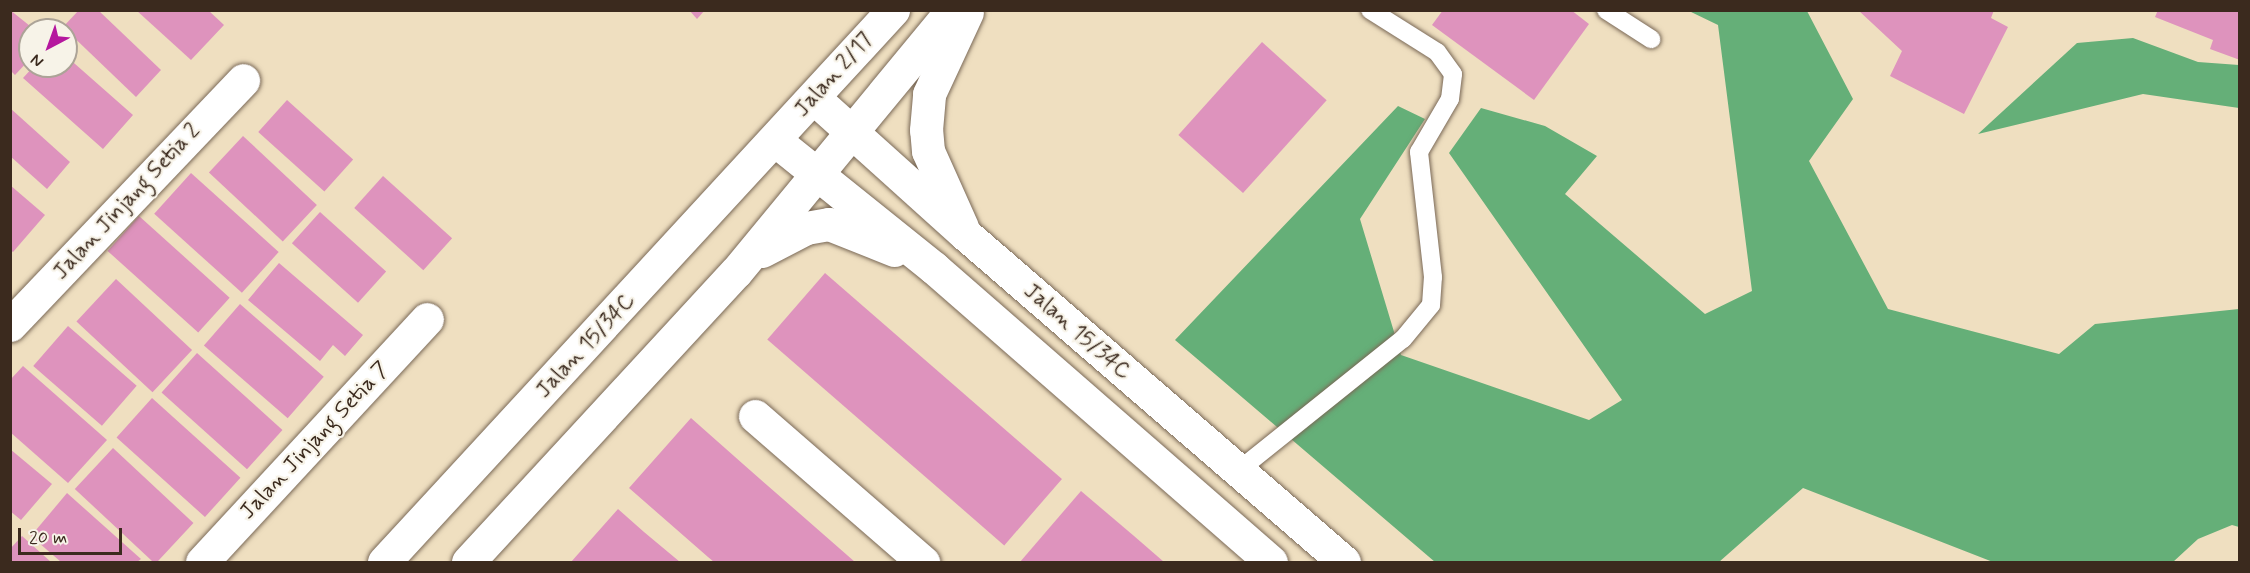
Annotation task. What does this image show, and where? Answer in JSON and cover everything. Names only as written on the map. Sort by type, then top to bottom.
[{"type":"street","name":"Jalan 2/17","points":[[776,141],[893,10]]},
{"type":"street","points":[[468,562],[736,272],[952,10]]},
{"type":"street","points":[[964,234],[928,151],[926,130],[929,94],[968,10]]},
{"type":"street","name":"Jalan Jinjang Setia 2","points":[[10,325],[243,80]]},
{"type":"street","name":"Jalan 15/34C","points":[[814,98],[964,234],[1344,562]]},
{"type":"street","name":"Jalan 15/34C","points":[[384,562],[776,141],[934,268],[1271,562]]},
{"type":"street","points":[[736,272],[775,241],[806,228],[829,224],[934,268]]},
{"type":"street","name":"Jalan Jinjang Setia 7","points":[[202,562],[427,319]]},
{"type":"street","points":[[754,417],[922,562]]},
{"type":"lane","points":[[1238,471],[1403,339],[1431,305],[1433,277],[1419,152],[1450,99],[1453,74],[1437,52],[1370,10]]},
{"type":"lane","points":[[1606,10],[1652,39]]},
{"type":"green space","points":[[1689,11],[1807,11],[1853,99],[1809,161],[1888,309],[2059,354],[2095,324],[2239,309],[2239,527],[2232,525],[2198,539],[2173,562],[1993,562],[1803,488],[1719,562],[1435,562],[1175,340],[1398,106],[1425,119],[1360,219],[1401,355],[1589,420],[1622,400],[1449,153],[1481,108],[1545,126],[1597,156],[1565,194],[1705,314],[1752,291],[1718,25]]},
{"type":"green space","points":[[2133,38],[2198,62],[2239,65],[2239,108],[2143,94],[1978,134],[2077,43]]},
{"type":"building","points":[[10,10],[20,18],[18,18],[18,72],[15,75],[10,70]]},
{"type":"building","points":[[79,10],[98,10],[161,70],[136,97],[78,41],[78,18],[71,18]]},
{"type":"building","points":[[136,10],[208,10],[224,25],[191,60]]},
{"type":"building","points":[[689,10],[705,10],[697,19]]},
{"type":"building","points":[[1443,10],[1571,10],[1589,24],[1534,100],[1432,25]]},
{"type":"building","points":[[1858,10],[1994,10],[1991,18],[2008,27],[1964,114],[1890,76],[1902,51]]},
{"type":"building","points":[[2158,10],[2240,10],[2240,60],[2210,49],[2213,40],[2155,17]]},
{"type":"building","points":[[1262,42],[1327,100],[1243,193],[1178,135]]},
{"type":"building","points":[[78,67],[133,115],[103,149],[23,78],[78,78]]},
{"type":"building","points":[[287,100],[353,160],[324,192],[258,132]]},
{"type":"building","points":[[10,108],[70,162],[47,189],[10,156]]},
{"type":"building","points":[[243,136],[317,205],[283,241],[209,173]]},
{"type":"building","points":[[191,173],[279,252],[242,293],[154,214]]},
{"type":"building","points":[[383,176],[452,238],[423,270],[354,208]]},
{"type":"building","points":[[10,185],[45,215],[13,252],[10,250]]},
{"type":"building","points":[[320,212],[386,272],[358,303],[292,243]]},
{"type":"building","points":[[139,216],[230,298],[198,333],[108,251]]},
{"type":"building","points":[[279,263],[363,335],[345,356],[333,345],[320,361],[248,300]]},
{"type":"building","points":[[825,273],[1062,479],[1004,545],[767,339]]},
{"type":"building","points":[[116,279],[192,350],[153,392],[76,321]]},
{"type":"building","points":[[240,304],[324,377],[288,418],[204,346]]},
{"type":"building","points":[[68,326],[137,386],[102,426],[33,366]]},
{"type":"building","points":[[197,353],[282,430],[247,469],[162,392]]},
{"type":"building","points":[[23,366],[107,440],[68,483],[10,432],[10,380]]},
{"type":"building","points":[[152,398],[240,478],[205,517],[117,437]]},
{"type":"building","points":[[691,418],[855,562],[714,562],[629,488]]},
{"type":"building","points":[[113,448],[193,523],[157,562],[153,562],[75,489]]},
{"type":"building","points":[[10,449],[52,484],[21,520],[10,511]]},
{"type":"building","points":[[1081,491],[1134,536],[1164,562],[1020,562]]},
{"type":"building","points":[[67,493],[141,559],[137,562],[61,562],[31,536]]},
{"type":"building","points":[[618,509],[644,532],[680,562],[571,562]]},
{"type":"building","points":[[22,536],[51,562],[10,562],[10,549]]}]
